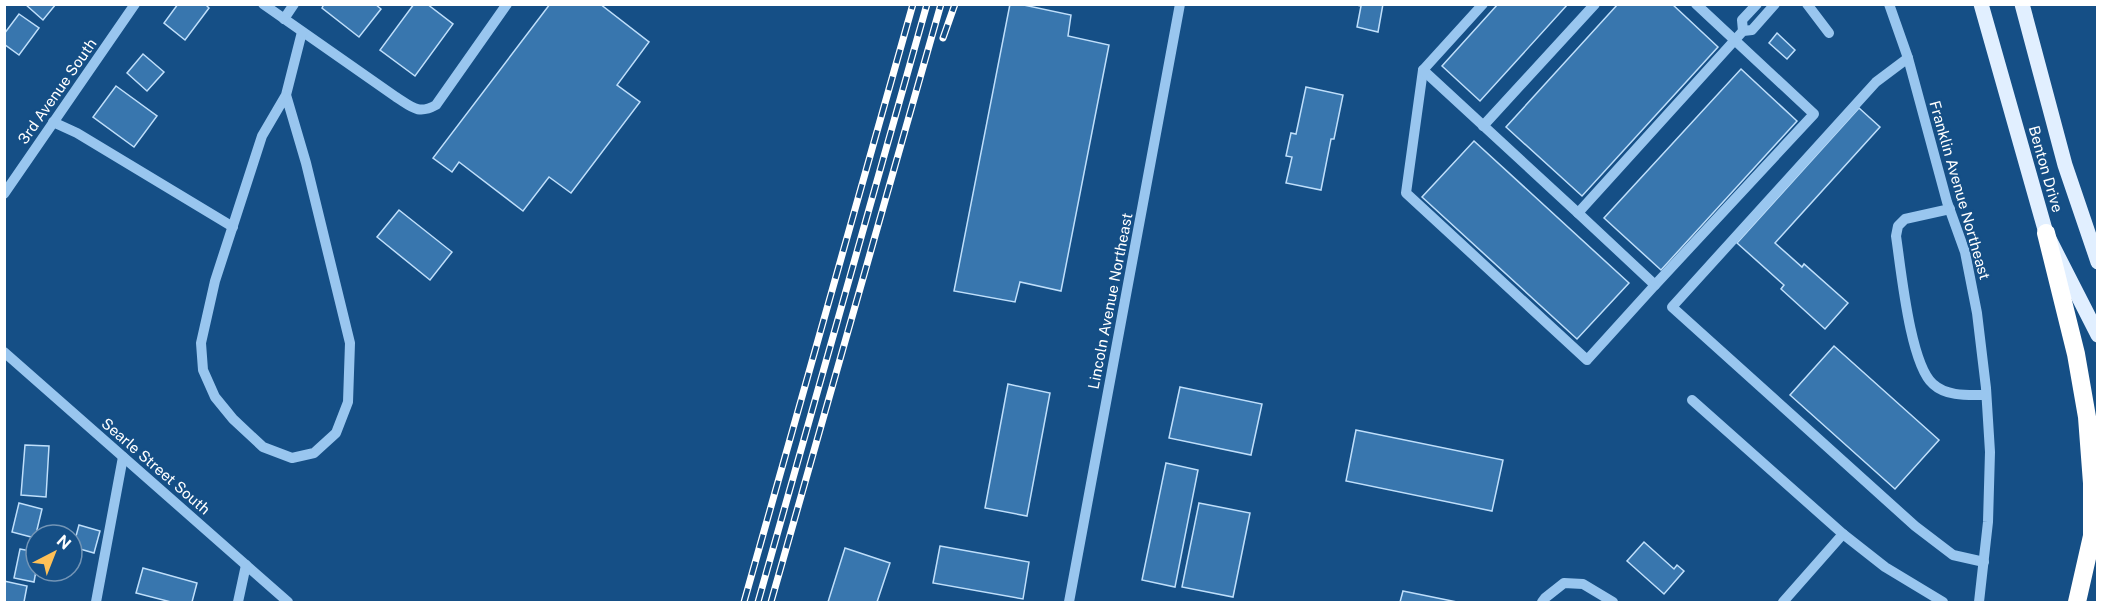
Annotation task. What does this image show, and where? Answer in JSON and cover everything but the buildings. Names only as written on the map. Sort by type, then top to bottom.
[{"type":"highway","points":[[2046,233],[2076,354],[2087,417],[2092,483],[2092,536],[2077,603]]},
{"type":"highway","points":[[2077,603],[2097,556]]},
{"type":"main road","name":"Benton Drive","points":[[1981,4],[2046,233],[2097,335]]},
{"type":"main road","name":"Benton Drive","points":[[2022,4],[2065,165],[2097,262]]},
{"type":"street","name":"3rd Avenue South","points":[[4,194],[135,4]]},
{"type":"street","points":[[262,4],[416,110],[427,110],[436,105],[507,4]]},
{"type":"street","points":[[284,19],[294,4]]},
{"type":"street","name":"Lincoln Avenue Northeast","points":[[1069,603],[1180,4]]},
{"type":"street","points":[[1483,4],[1423,70],[1406,193],[1587,360],[1814,114],[1739,36],[1696,4]]},
{"type":"street","points":[[1483,126],[1594,4]]},
{"type":"street","points":[[1739,36],[1742,20],[1757,4]]},
{"type":"street","points":[[1578,213],[1739,36],[1752,30],[1775,4]]},
{"type":"street","points":[[1807,4],[1829,33]]},
{"type":"street","name":"Franklin Avenue Northeast","points":[[1888,4],[1908,58],[1950,209],[1965,252],[1975,303],[1990,452],[1988,522],[1979,603]]},
{"type":"street","points":[[286,95],[306,163],[350,343],[348,402],[336,433],[314,453],[292,458],[263,447],[233,419],[215,398],[203,370],[201,343],[215,281],[262,135],[286,95],[302,32]]},
{"type":"street","points":[[1908,58],[1876,82],[1672,307],[1915,526],[1953,555],[1984,562]]},
{"type":"street","points":[[1423,70],[1655,285]]},
{"type":"street","points":[[53,122],[77,133],[233,227]]},
{"type":"street","points":[[1950,209],[1905,219],[1899,226],[1896,236],[1915,350],[1925,373],[1933,384],[1961,395],[1986,395]]},
{"type":"street","name":"Searle Street South","points":[[5,356],[288,603]]},
{"type":"street","points":[[1692,400],[1843,534],[1885,567],[1943,603]]},
{"type":"street","points":[[96,603],[123,457]]},
{"type":"street","points":[[1784,603],[1843,534]]},
{"type":"street","points":[[238,603],[246,565]]},
{"type":"street","points":[[1542,603],[1564,583],[1582,584],[1613,603]]},
{"type":"railway","points":[[744,602],[913,4]]},
{"type":"railway","points":[[758,602],[927,4]]},
{"type":"railway","points":[[771,602],[941,4]]},
{"type":"railway","points":[[943,38],[955,4]]}]
